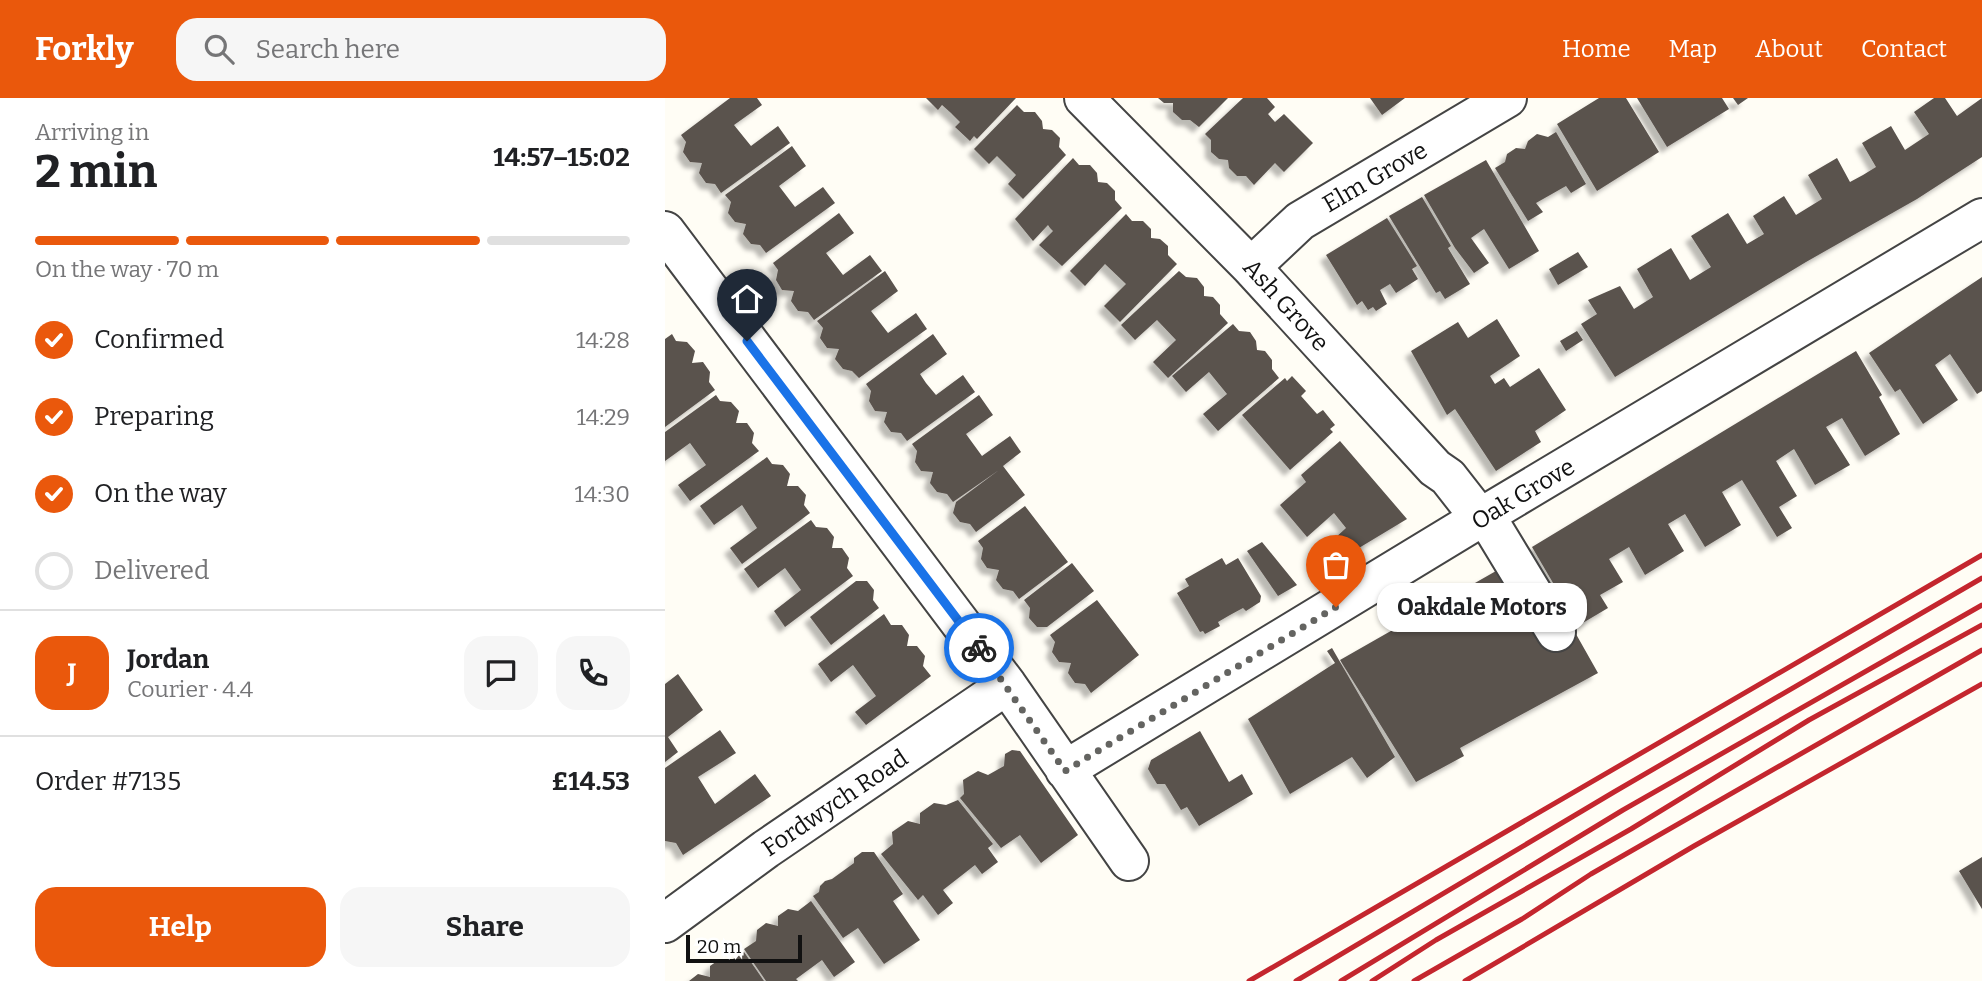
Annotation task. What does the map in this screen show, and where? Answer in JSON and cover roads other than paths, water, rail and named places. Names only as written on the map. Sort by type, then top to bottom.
[{"type":"street","name":"Ash Grove","points":[[1084,98],[1251,267],[1435,468],[1448,477],[1482,517],[1556,632]]},
{"type":"street","name":"Elm Grove","points":[[1251,267],[1300,220],[1507,98]]},
{"type":"street","name":"Oak Grove","points":[[1065,771],[1482,517],[1982,218]]},
{"type":"street","points":[[665,231],[1007,685],[1129,861]]},
{"type":"street","name":"Fordwych Road","points":[[665,923],[766,849],[1007,685]]},
{"type":"railway","points":[[1249,981],[1982,555]]},
{"type":"railway","points":[[1296,981],[1982,578]]},
{"type":"railway","points":[[1341,981],[1623,810],[1982,605]]},
{"type":"railway","points":[[1372,981],[1436,940],[1631,829],[1809,720],[1982,625]]},
{"type":"railway","points":[[1414,981],[1522,919],[1591,874],[1982,650]]},
{"type":"railway","points":[[1465,981],[1694,846],[1982,684]]},
{"type":"place","name":"Oakdale Motors","points":[[1336,607]]}]
